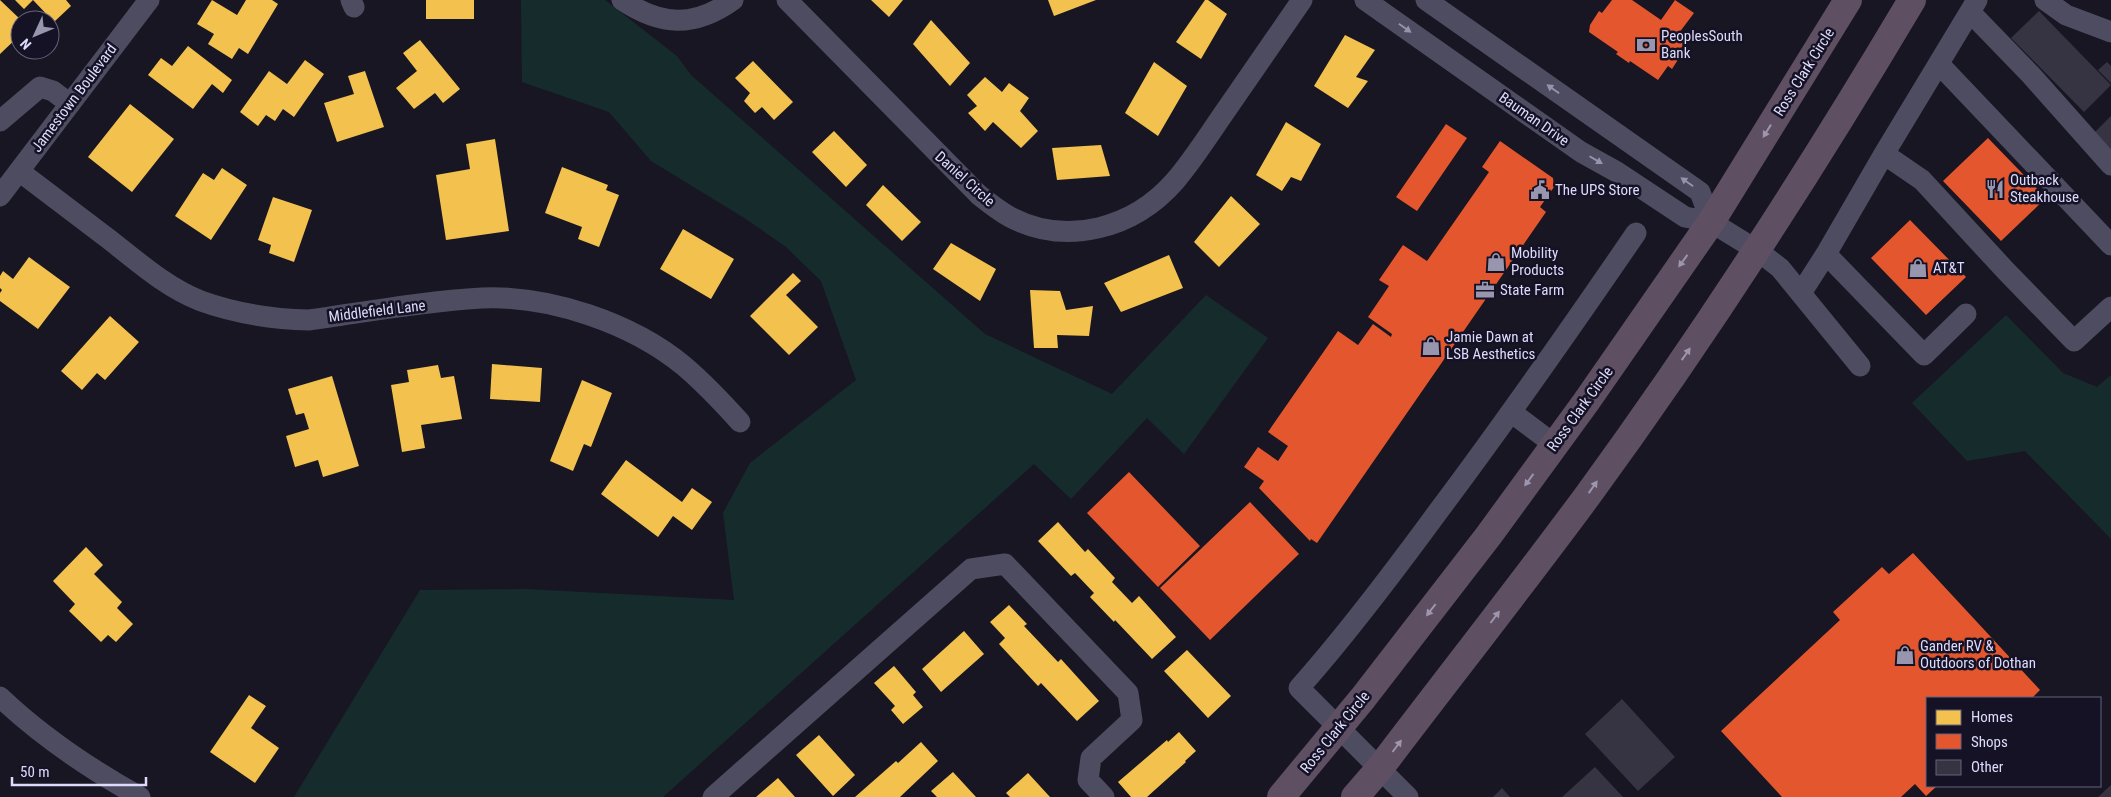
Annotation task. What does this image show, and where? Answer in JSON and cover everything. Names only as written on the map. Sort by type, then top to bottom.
[{"type":"highway","name":"Ross Clark Circle","points":[[1281,797],[1338,728],[1488,535],[1712,222],[1848,0]]},
{"type":"highway","points":[[1355,797],[1380,768],[1588,495],[1758,251],[1912,0]]},
{"type":"street","name":"Jamestown Boulevard","points":[[0,196],[149,0]]},
{"type":"street","points":[[622,0],[638,11],[660,19],[679,20],[699,19],[733,0]]},
{"type":"street","name":"Daniel Circle","points":[[786,0],[979,195],[1010,217],[1045,229],[1061,232],[1093,230],[1125,220],[1165,191],[1189,163],[1302,0]]},
{"type":"street","name":"Bauman Drive","points":[[1365,0],[1581,152],[1617,172],[1685,217],[1712,222],[1758,251],[1780,268],[1860,366]]},
{"type":"street","points":[[1426,0],[1700,192],[1712,222]]},
{"type":"street","points":[[2045,0],[2066,15],[2111,31]]},
{"type":"street","points":[[1801,292],[1826,254],[1973,6],[2111,165]]},
{"type":"street","points":[[1939,64],[2111,246]]},
{"type":"street","points":[[0,121],[40,87],[54,91],[70,104]]},
{"type":"street","points":[[1884,154],[1922,180],[2074,341],[2111,307]]},
{"type":"street","name":"Middlefield Lane","points":[[19,171],[171,285],[199,300],[230,311],[258,317],[309,320],[484,298],[539,302],[566,308],[617,326],[664,351],[710,389],[740,422]]},
{"type":"street","points":[[1408,797],[1299,688],[1410,551],[1551,357],[1636,233]]},
{"type":"street","points":[[1826,254],[1924,355],[1966,314]]},
{"type":"street","points":[[1511,412],[1554,444]]},
{"type":"street","points":[[713,797],[971,569],[1005,564],[1128,692],[1132,720],[1091,758],[1088,780],[1104,797]]},
{"type":"street","points":[[0,697],[72,756],[140,797]]},
{"type":"green space","points":[[521,0],[605,0],[677,56],[691,75],[985,334],[1112,394],[1206,295],[1268,338],[1184,454],[1147,418],[1071,499],[1034,464],[663,797],[294,797],[420,590],[525,589],[734,600],[723,513],[750,463],[856,380],[821,281],[786,247],[746,219],[651,161],[609,112],[522,82]]},
{"type":"green space","points":[[2006,315],[2063,373],[2097,387],[2111,375],[2111,539],[2025,451],[1967,461],[1912,403]]},
{"type":"building: Homes","points":[[0,0],[10,10],[10,44],[0,54]]},
{"type":"building: Homes","points":[[15,0],[33,0],[24,9]]},
{"type":"building: Homes","points":[[33,0],[66,0],[71,6],[60,16],[60,10],[43,10]]},
{"type":"building: Homes","points":[[212,0],[237,15],[246,0],[272,0],[278,4],[248,54],[239,48],[232,59],[208,44],[214,34],[197,24]]},
{"type":"building: Homes","points":[[426,0],[474,0],[474,19],[426,19]]},
{"type":"building: Homes","points":[[871,0],[903,0],[889,17]]},
{"type":"building: Homes","points":[[1048,0],[1096,0],[1054,16]]},
{"type":"building: Homes","points":[[1205,0],[1208,0],[1227,14],[1201,59],[1176,42]]},
{"type":"building: Homes","points":[[931,20],[970,63],[950,86],[913,44]]},
{"type":"building: Homes","points":[[1345,35],[1375,50],[1356,77],[1368,81],[1348,108],[1314,86]]},
{"type":"building: Homes","points":[[420,40],[460,89],[443,103],[435,93],[414,109],[396,88],[417,71],[403,53]]},
{"type":"building: Homes","points":[[188,46],[232,80],[223,93],[212,84],[193,109],[148,75],[161,58],[172,66]]},
{"type":"building: Homes","points":[[305,60],[324,74],[294,117],[283,109],[275,121],[266,115],[258,126],[240,112],[269,71],[287,84]]},
{"type":"building: Homes","points":[[753,61],[793,102],[774,120],[762,107],[755,113],[744,101],[750,93],[735,78]]},
{"type":"building: Homes","points":[[1154,62],[1187,86],[1158,136],[1125,113]]},
{"type":"building: Homes","points":[[365,71],[384,127],[337,142],[324,103],[354,94],[348,76]]},
{"type":"building: Homes","points":[[985,77],[1002,92],[1009,83],[1029,98],[1020,111],[1038,131],[1021,148],[993,122],[985,131],[968,113],[977,106],[967,95]]},
{"type":"building: Homes","points":[[130,104],[174,139],[132,192],[88,157]]},
{"type":"building: Homes","points":[[1286,122],[1321,144],[1301,181],[1291,177],[1282,191],[1256,175]]},
{"type":"building: Homes","points":[[834,131],[867,165],[846,187],[812,152]]},
{"type":"building: Homes","points":[[495,139],[509,231],[446,240],[436,175],[470,169],[466,144]]},
{"type":"building: Homes","points":[[1101,145],[1110,176],[1057,180],[1052,148]]},
{"type":"building: Homes","points":[[562,167],[608,185],[606,190],[619,195],[599,247],[578,239],[582,227],[545,213]]},
{"type":"building: Homes","points":[[222,168],[247,185],[211,240],[175,216],[203,173],[214,180]]},
{"type":"building: Homes","points":[[883,185],[921,222],[902,241],[866,205]]},
{"type":"building: Homes","points":[[1231,196],[1260,224],[1219,267],[1194,242]]},
{"type":"building: Homes","points":[[273,197],[312,210],[294,262],[269,253],[271,245],[258,240]]},
{"type":"building: Homes","points":[[683,229],[734,259],[711,299],[660,269]]},
{"type":"building: Homes","points":[[951,243],[996,269],[980,301],[933,269]]},
{"type":"building: Homes","points":[[1169,255],[1183,288],[1121,312],[1104,283]]},
{"type":"building: Homes","points":[[29,257],[70,287],[38,329],[0,301],[2,290],[0,288],[0,276],[3,271],[13,279]]},
{"type":"building: Homes","points":[[793,273],[801,281],[786,295],[818,327],[789,355],[750,316]]},
{"type":"building: Homes","points":[[1030,290],[1060,291],[1066,310],[1093,306],[1089,336],[1057,335],[1058,348],[1034,348]]},
{"type":"building: Homes","points":[[110,316],[139,342],[105,380],[97,373],[82,390],[61,371]]},
{"type":"building: Homes","points":[[492,364],[542,368],[540,402],[490,399]]},
{"type":"building: Homes","points":[[438,365],[441,378],[454,376],[462,419],[421,425],[425,448],[402,452],[391,385],[409,382],[407,370]]},
{"type":"building: Homes","points":[[332,376],[359,466],[323,477],[318,460],[295,467],[286,436],[309,429],[304,413],[296,415],[288,389]]},
{"type":"building: Homes","points":[[582,380],[612,393],[591,447],[584,444],[573,471],[550,461]]},
{"type":"building: Homes","points":[[626,460],[682,502],[692,488],[712,502],[692,530],[673,516],[658,537],[601,494]]},
{"type":"building: Homes","points":[[1058,522],[1085,552],[1088,549],[1115,578],[1112,582],[1132,603],[1139,596],[1176,637],[1152,659],[1090,597],[1094,593],[1075,573],[1071,576],[1038,541]]},
{"type":"building: Homes","points":[[86,547],[103,565],[94,574],[122,602],[117,608],[133,624],[116,642],[108,635],[101,642],[69,611],[75,604],[53,581]]},
{"type":"building: Homes","points":[[1009,605],[1027,624],[1024,626],[1058,662],[1061,659],[1099,701],[1077,721],[1041,683],[1038,686],[999,644],[1005,638],[990,622]]},
{"type":"building: Homes","points":[[964,631],[984,654],[941,692],[922,669]]},
{"type":"building: Homes","points":[[1187,650],[1231,696],[1208,718],[1164,671]]},
{"type":"building: Homes","points":[[894,666],[916,692],[913,695],[923,707],[903,724],[891,710],[895,706],[874,683]]},
{"type":"building: Homes","points":[[249,695],[266,706],[251,728],[279,748],[255,783],[210,752]]},
{"type":"building: Homes","points":[[1179,732],[1196,751],[1147,797],[1131,797],[1118,782]]},
{"type":"building: Homes","points":[[819,735],[855,775],[833,796],[796,755]]},
{"type":"building: Homes","points":[[921,742],[938,761],[900,797],[855,797],[896,761],[898,763]]},
{"type":"building: Homes","points":[[953,772],[976,797],[937,797],[931,791]]},
{"type":"building: Homes","points":[[1028,773],[1050,797],[1010,797],[1006,793]]},
{"type":"building: Homes","points":[[778,778],[795,797],[756,797]]},
{"type":"building: Shops","name":"PeoplesSouth Bank","points":[[1612,0],[1632,0],[1661,20],[1675,0],[1694,13],[1679,33],[1687,39],[1678,53],[1681,55],[1672,69],[1668,66],[1658,80],[1616,54],[1618,52],[1589,32],[1590,25],[1599,11],[1602,13]]},
{"type":"building: Shops","points":[[1446,124],[1467,138],[1417,211],[1396,197]]},
{"type":"building: Shops","name":"Outback Steakhouse","points":[[1988,138],[2046,198],[2001,241],[1943,181]]},
{"type":"building: Shops","points":[[1500,141],[1553,178],[1554,187],[1540,207],[1546,212],[1317,543],[1311,539],[1310,541],[1259,488],[1264,481],[1244,467],[1258,447],[1278,461],[1288,446],[1268,432],[1338,331],[1358,345],[1373,324],[1391,337],[1392,334],[1368,317],[1389,286],[1379,280],[1403,245],[1427,261],[1489,172],[1482,167]]},
{"type":"building: Shops","name":"AT&T","points":[[1910,220],[1966,277],[1926,315],[1871,258]]},
{"type":"building: Shops","points":[[1129,472],[1200,546],[1158,587],[1087,513]]},
{"type":"building: Shops","points":[[1250,502],[1299,554],[1210,640],[1160,588]]},
{"type":"building: Shops","name":"Gander RV & Outdoors of Dothan","points":[[1913,553],[2040,690],[2033,697],[1926,697],[1926,787],[1936,787],[1926,796],[1915,784],[1901,797],[1782,797],[1721,731],[1840,620],[1833,612],[1882,567],[1889,574]]},
{"type":"building: Other","points":[[2039,11],[2111,85],[2084,112],[2011,38]]},
{"type":"building: Other","points":[[2107,62],[2111,66],[2111,83],[2098,70]]},
{"type":"building: Other","points":[[2111,116],[2111,151],[2094,133]]},
{"type":"building: Other","points":[[1622,699],[1675,757],[1638,791],[1585,734]]},
{"type":"building: Other","points":[[1595,767],[1623,797],[1562,797]]},
{"type":"building: Other","points":[[2111,785],[2111,797],[2098,797]]},
{"type":"building: Other","points":[[1502,788],[1510,797],[1493,797]]},
{"type":"place","name":"PeoplesSouth Bank","points":[[1646,45]]},
{"type":"place","name":"Outback Steakhouse","points":[[1995,189]]},
{"type":"place","name":"The UPS Store","points":[[1540,190]]},
{"type":"place","name":"Mobility Products","points":[[1496,262]]},
{"type":"place","name":"AT&T","points":[[1918,268]]},
{"type":"place","name":"State Farm","points":[[1485,290]]},
{"type":"place","name":"Jamie Dawn at LSB Aesthetics","points":[[1431,346]]},
{"type":"place","name":"Gander RV & Outdoors of Dothan","points":[[1905,655]]}]
